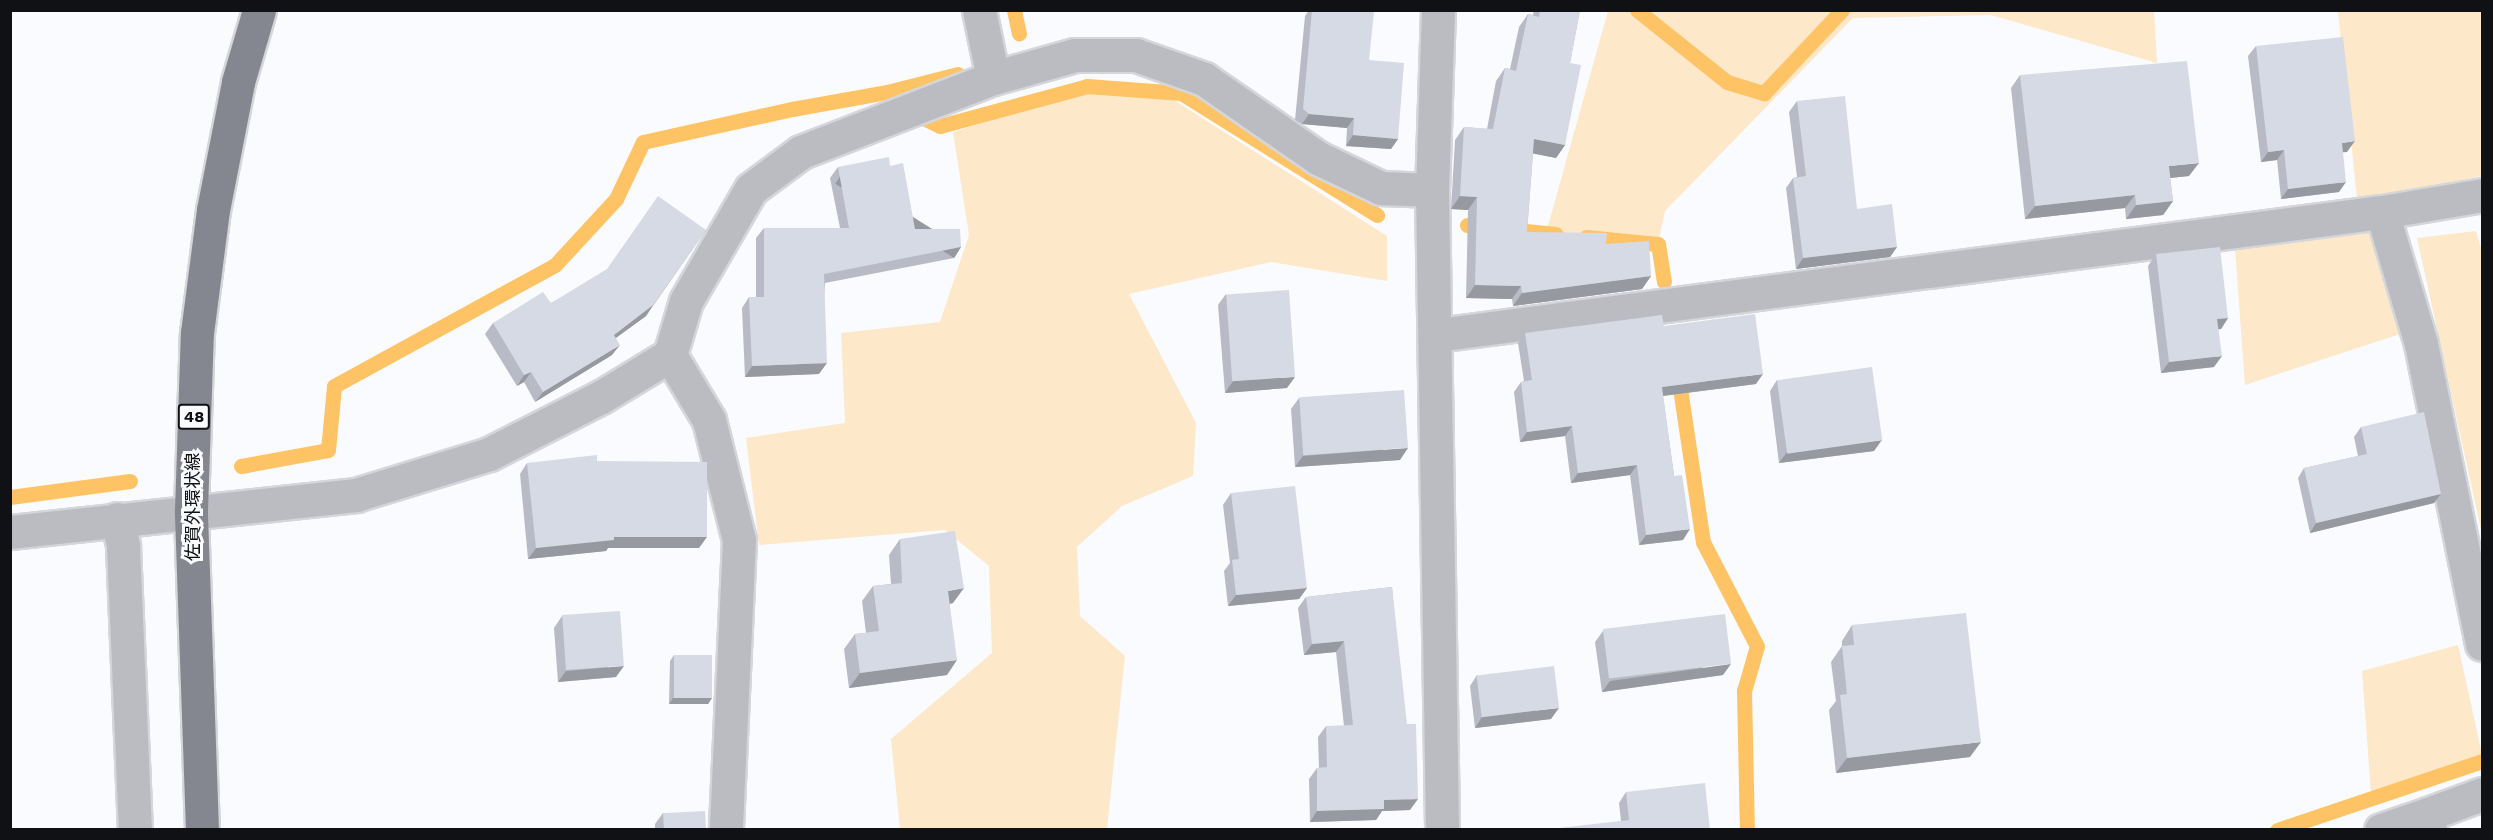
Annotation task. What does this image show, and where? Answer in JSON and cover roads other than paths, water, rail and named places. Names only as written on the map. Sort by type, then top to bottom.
[{"type":"main road","name":"佐賀外環状線","points":[[202,830],[191,510],[196,333],[213,210],[238,82],[259,10]]},
{"type":"street","points":[[979,10],[993,78]]},
{"type":"street","points":[[1438,10],[1432,190],[1437,335],[1442,830]]},
{"type":"street","points":[[10,532],[191,510],[356,495],[489,454],[601,397],[670,355],[686,301],[751,189],[801,152],[993,78],[1075,56],[1136,55],[1204,79],[1318,158],[1381,188],[1432,190]]},
{"type":"street","points":[[1437,335],[2382,212],[2482,195]]},
{"type":"street","points":[[2382,212],[2421,344],[2482,644]]},
{"type":"street","points":[[670,355],[709,420],[739,540],[726,830]]},
{"type":"street","points":[[117,519],[123,546],[135,830]]},
{"type":"street","points":[[2381,830],[2429,822],[2482,794]]},
{"type":"waterway","points":[[1014,10],[1019,33]]},
{"type":"waterway","points":[[1637,10],[1727,82],[1764,93],[1842,10]]},
{"type":"waterway","points":[[887,92],[958,74]]},
{"type":"waterway","points":[[241,466],[328,450],[334,386],[555,265],[616,199],[643,142],[792,109],[887,92],[895,104],[940,126],[1087,86],[1181,93],[1377,215]]},
{"type":"waterway","points":[[1467,225],[1556,234]]},
{"type":"waterway","points":[[1586,237],[1658,244],[1664,282]]},
{"type":"waterway","points":[[1678,375],[1703,542],[1757,646],[1744,691],[1747,830]]},
{"type":"waterway","points":[[10,497],[130,481]]},
{"type":"waterway","points":[[2277,830],[2482,761]]}]
